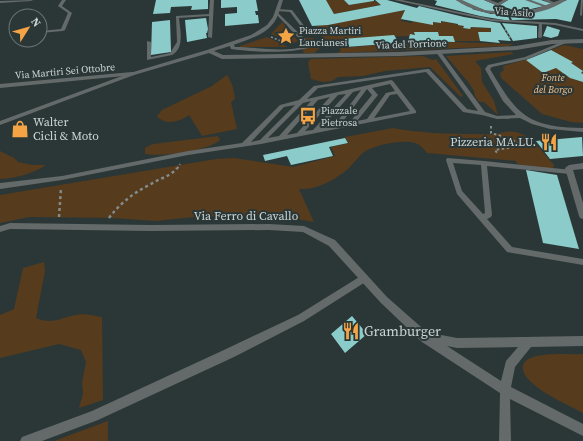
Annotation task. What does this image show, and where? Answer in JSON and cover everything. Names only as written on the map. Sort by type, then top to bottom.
[{"type":"street","points":[[0,2],[31,0]]},
{"type":"street","points":[[276,0],[277,12]]},
{"type":"street","points":[[0,123],[132,74],[231,44],[265,30],[277,12],[282,0]]},
{"type":"street","name":"Via Asilo","points":[[396,0],[492,20],[563,25],[583,30]]},
{"type":"street","points":[[458,0],[485,11],[515,13],[548,7],[564,0]]},
{"type":"street","points":[[486,0],[498,5],[506,0]]},
{"type":"street","points":[[582,14],[583,0]]},
{"type":"street","points":[[507,9],[515,13]]},
{"type":"street","name":"Via del Torrione","points":[[209,51],[222,57],[260,57],[438,52],[516,48],[583,41]]},
{"type":"street","name":"Via Martiri Sei Ottobre","points":[[0,86],[132,74]]},
{"type":"street","points":[[583,166],[569,170],[583,216]]},
{"type":"street","name":"Via Ferro di Cavallo","points":[[0,229],[10,226],[104,226],[151,228],[269,227],[304,229],[332,243],[384,300],[426,338],[505,390],[583,430]]},
{"type":"street","points":[[26,441],[94,416],[230,353],[301,318],[364,278]]},
{"type":"street","points":[[426,338],[457,343],[583,342]]},
{"type":"street","points":[[505,441],[505,390],[510,365],[528,343]]},
{"type":"lane","points":[[48,31],[63,30],[70,13],[60,6],[64,0]]},
{"type":"lane","points":[[210,36],[212,0]]},
{"type":"lane","points":[[527,0],[548,7]]},
{"type":"lane","points":[[545,0],[556,4]]},
{"type":"lane","points":[[277,12],[291,11],[303,27]]},
{"type":"lane","points":[[231,44],[233,48],[284,49],[306,48],[309,46],[277,12]]},
{"type":"lane","points":[[149,42],[149,59],[172,54],[179,42],[177,18],[211,15]]},
{"type":"lane","points":[[540,23],[540,37]]},
{"type":"lane","points":[[566,42],[526,58],[490,66],[487,69],[508,103],[520,116],[549,127],[564,130],[583,130]]},
{"type":"lane","points":[[438,52],[483,113]]},
{"type":"lane","points":[[261,142],[316,87],[427,70],[464,111],[483,113],[500,119],[520,116]]},
{"type":"lane","points":[[0,186],[62,178],[188,153],[244,145],[261,142],[414,112],[392,82],[282,106],[244,145]]},
{"type":"lane","points":[[352,124],[374,94],[367,87]]},
{"type":"lane","points":[[336,127],[367,87]]},
{"type":"lane","points":[[315,131],[352,90]]},
{"type":"lane","points":[[369,121],[388,94],[399,92]]},
{"type":"lane","points":[[299,134],[336,94]]},
{"type":"lane","points":[[281,138],[317,98]]},
{"type":"lane","points":[[569,170],[449,160],[459,192],[510,250],[583,262]]},
{"type":"lane","points":[[482,218],[490,215],[484,163]]},
{"type":"path","points":[[504,27],[513,42]]},
{"type":"path","points":[[266,35],[281,41]]},
{"type":"path","points":[[492,133],[513,140],[517,143],[514,147],[495,150],[496,153],[504,156]]},
{"type":"path","points":[[104,226],[114,210],[150,184],[172,176],[188,153]]},
{"type":"path","points":[[59,226],[62,178]]},
{"type":"green space","points":[[326,0],[344,0],[349,5],[375,1],[381,5],[334,14]]},
{"type":"green space","points":[[405,10],[401,21],[412,23],[412,21],[441,23],[441,21],[464,26],[463,28],[470,29],[471,27],[491,28],[491,32],[478,33],[480,41],[454,41],[452,36],[439,36],[438,32],[414,32],[415,35],[410,34],[409,36],[342,39],[327,44],[316,28],[317,26]]},
{"type":"green space","points":[[282,22],[298,41],[294,43],[271,34]]},
{"type":"green space","points":[[267,37],[288,47],[240,47],[240,46]]},
{"type":"green space","points":[[301,38],[313,38],[320,43],[321,47],[314,53],[304,53],[299,40]]},
{"type":"green space","points":[[424,41],[513,44],[509,46],[336,53],[341,51],[340,48]]},
{"type":"green space","name":"Fonte del Borgo","points":[[564,45],[583,49],[583,123],[571,122],[542,114],[501,78],[500,73],[504,70],[503,66],[553,52],[551,50]]},
{"type":"green space","points":[[511,52],[514,54],[475,61],[481,68],[482,82],[494,101],[498,115],[484,102],[479,102],[469,83],[446,56]]},
{"type":"green space","points":[[423,56],[432,60],[436,59],[463,96],[461,97],[430,67],[385,71],[363,76],[338,77],[332,81],[323,82],[311,79],[308,63],[310,59]]},
{"type":"green space","points":[[227,75],[234,92],[235,99],[231,102],[237,129],[202,136],[189,115],[181,120],[173,122],[164,121],[157,116],[162,110],[212,86]]},
{"type":"green space","points":[[393,128],[443,133],[497,134],[517,132],[528,137],[540,148],[554,167],[551,169],[517,164],[516,161],[427,153],[423,148],[415,143],[396,142],[369,149],[364,152],[349,168],[326,183],[312,188],[299,189],[314,222],[272,215],[194,217],[156,221],[113,218],[29,217],[0,223],[0,195],[216,159],[234,158],[293,167],[335,156],[331,147],[349,143],[345,137]]},
{"type":"green space","points":[[218,136],[220,140],[214,144],[195,150],[162,155],[145,154],[145,148],[153,144]]},
{"type":"green space","points":[[0,151],[14,158],[18,162],[32,165],[46,165],[24,175],[0,179]]},
{"type":"green space","points":[[44,262],[45,271],[36,318],[52,321],[79,314],[102,317],[103,400],[79,408],[83,394],[82,383],[86,362],[81,350],[59,344],[0,358],[0,315],[14,309],[23,268]]},
{"type":"green space","points":[[550,354],[583,354],[583,413],[547,394],[529,380],[524,373],[523,365],[525,362],[537,356]]},
{"type":"green space","points":[[108,421],[108,441],[54,441]]},
{"type":"building","points":[[156,0],[208,0],[208,9],[191,10],[192,6],[171,7],[170,13],[153,14]]},
{"type":"building","points":[[221,0],[256,0],[258,11],[255,11],[256,15],[258,15],[259,23],[225,26],[225,14],[237,13],[237,7],[221,8]]},
{"type":"building","points":[[299,0],[326,0],[334,14],[381,5],[375,0],[387,0],[417,8],[419,6],[464,17],[500,23],[511,41],[498,40],[500,43],[480,41],[478,32],[491,32],[491,28],[471,27],[470,29],[463,28],[464,26],[458,24],[441,21],[441,23],[433,22],[433,25],[401,19],[405,10],[328,25],[312,26]]},
{"type":"building","points":[[344,0],[374,0],[374,1],[349,5]]},
{"type":"building","points":[[434,0],[456,0],[473,8],[472,9],[491,14],[507,14],[510,21],[480,16],[435,5],[437,1]]},
{"type":"building","points":[[459,0],[484,0],[510,11],[498,13],[487,11]]},
{"type":"building","points":[[508,0],[541,0],[553,4],[518,12],[500,5]]},
{"type":"building","points":[[567,0],[579,0],[571,22],[556,19],[512,20],[509,14],[551,7]]},
{"type":"building","points":[[206,18],[208,29],[206,33],[207,38],[187,42],[185,20]]},
{"type":"building","points":[[170,20],[171,52],[151,55],[152,22]]},
{"type":"building","points":[[502,23],[537,26],[537,38],[513,41]]},
{"type":"building","points":[[547,26],[560,30],[558,36],[551,38],[543,36]]},
{"type":"building","points":[[414,32],[438,32],[439,36],[453,36],[455,42],[408,42],[410,34],[415,35]]},
{"type":"building","points":[[394,35],[399,43],[346,47],[342,39]]},
{"type":"building","points":[[551,50],[573,62],[571,63],[583,71],[581,73],[583,74],[583,82],[570,78],[556,68],[543,73],[526,60]]},
{"type":"building","points":[[582,137],[583,156],[550,159],[536,141]]},
{"type":"building","points":[[345,138],[348,143],[329,147],[333,156],[291,165],[287,156],[265,161],[263,155]]},
{"type":"building","points":[[526,170],[557,175],[579,249],[543,243]]},
{"type":"building","points":[[352,316],[367,334],[345,353],[331,334]]},
{"type":"place","name":"Piazza Martiri Lancianesi","points":[[286,36]]},
{"type":"place","name":"Piazzale Pietrosa","points":[[308,116]]},
{"type":"place","name":"Walter Cicli & Moto","points":[[20,129]]},
{"type":"place","name":"Pizzeria MA.LU.","points":[[549,142]]},
{"type":"place","name":"Gramburger","points":[[351,331]]}]
